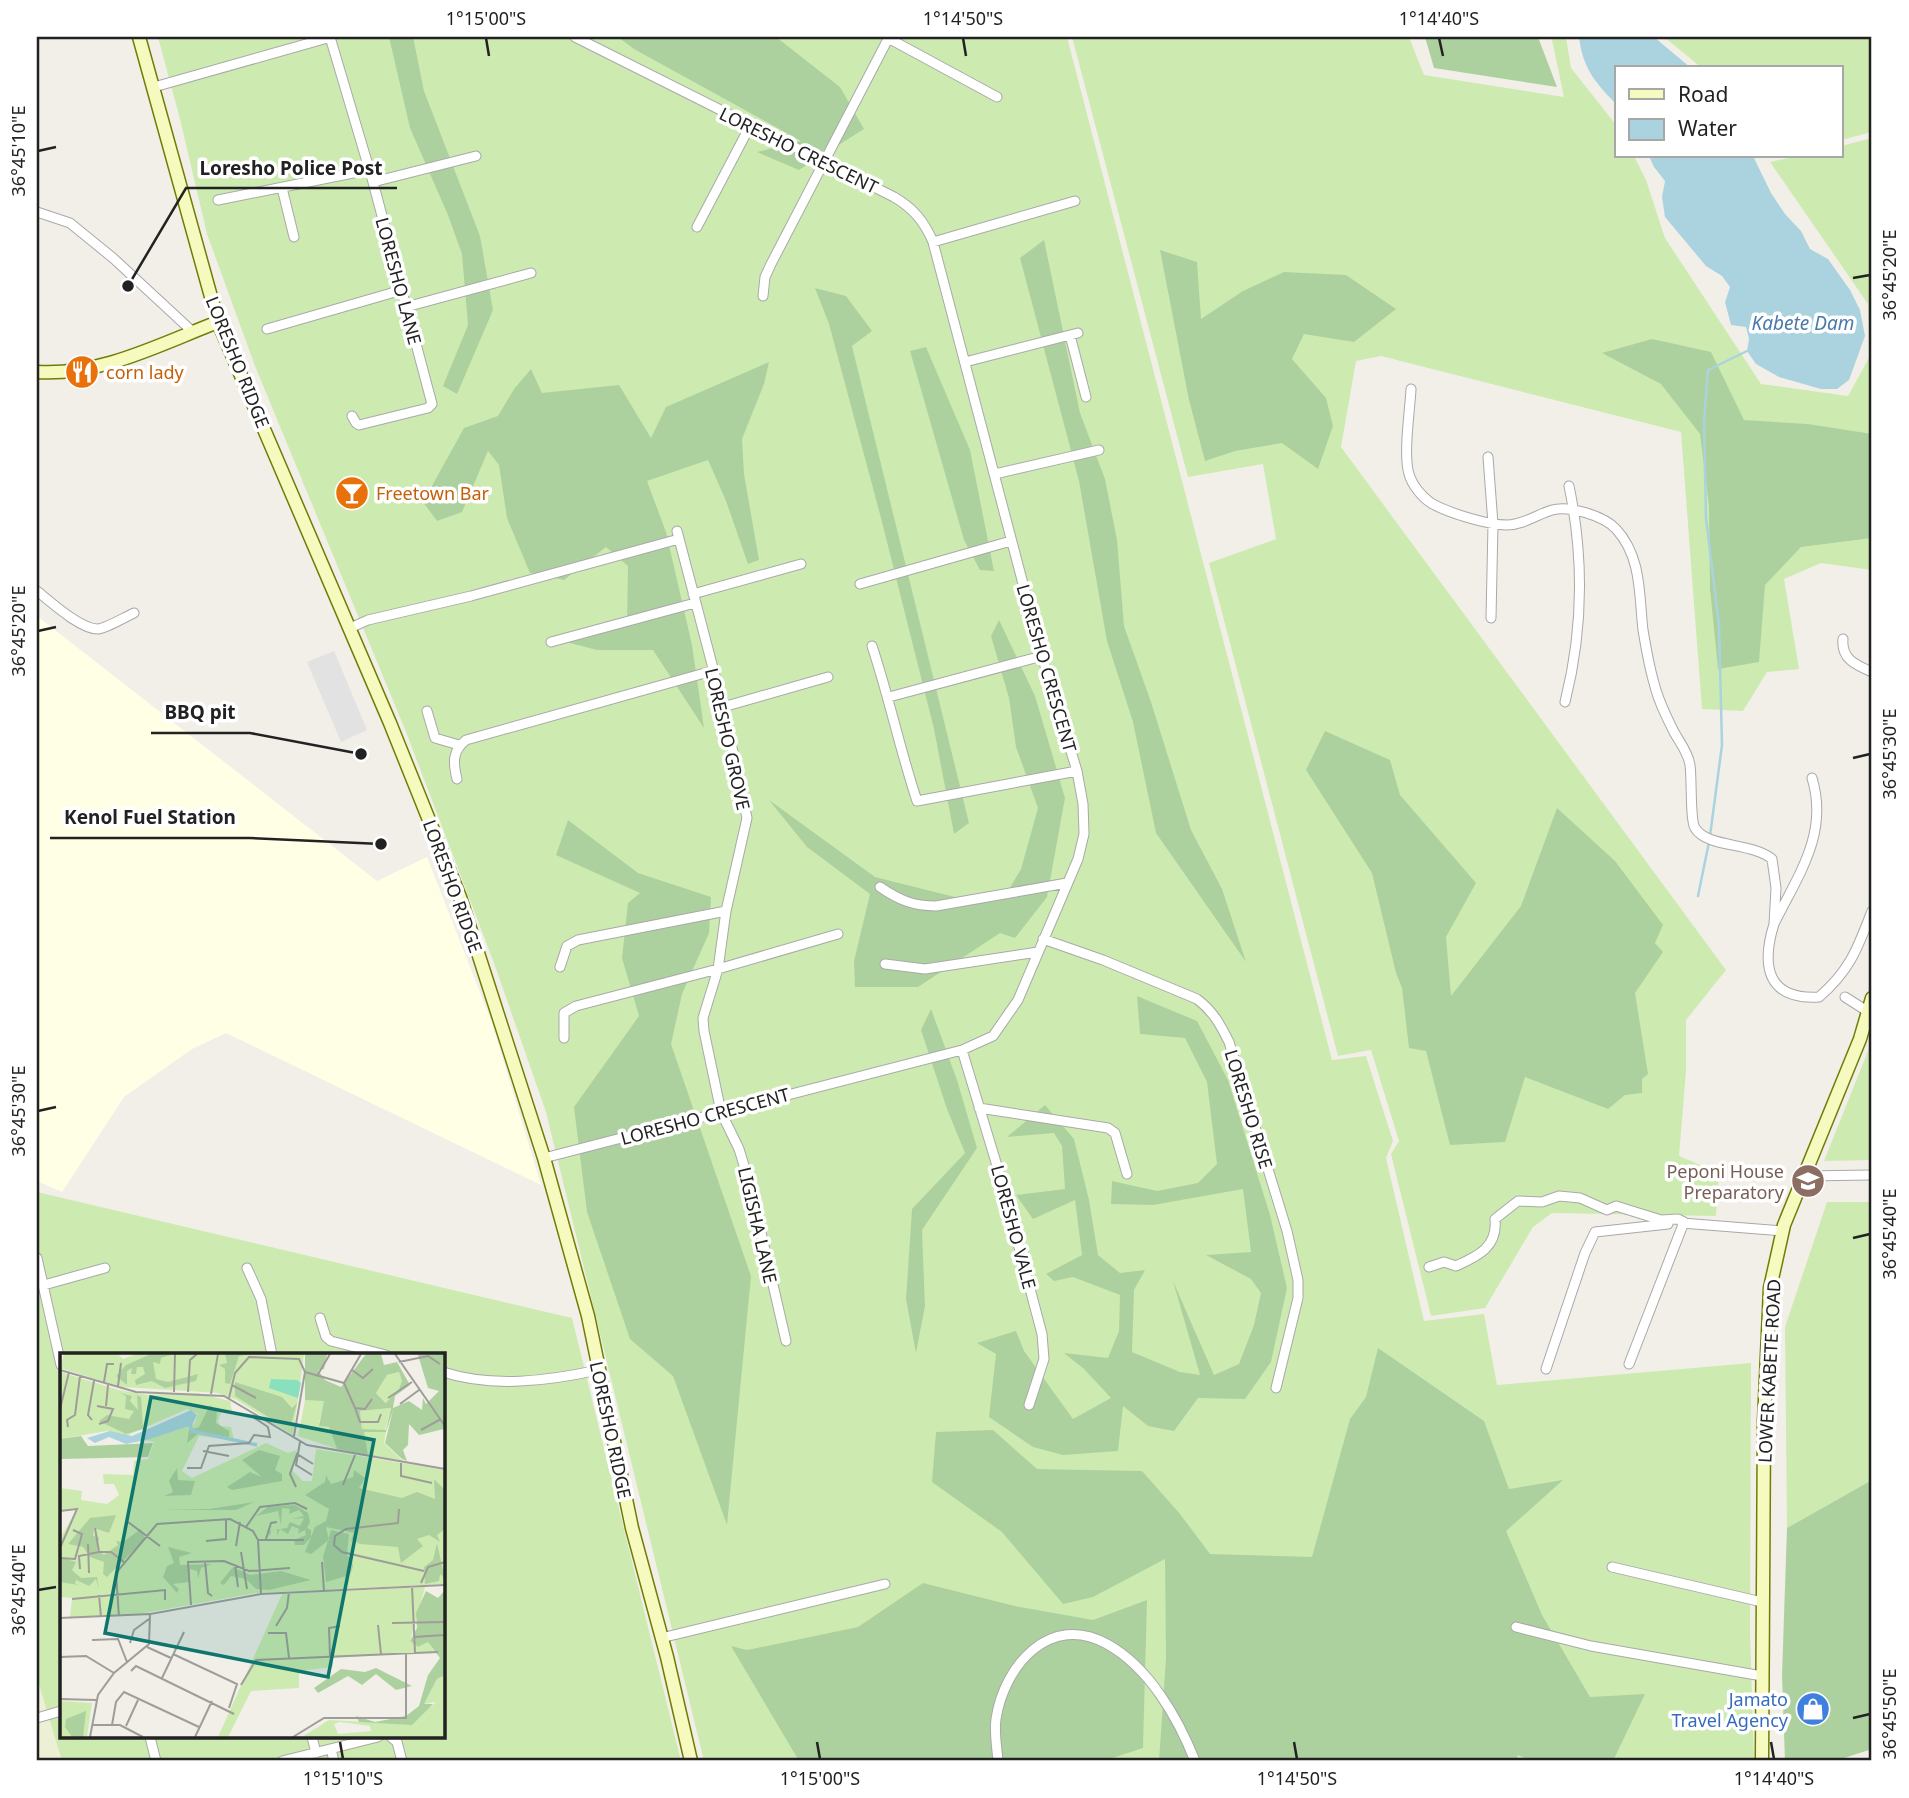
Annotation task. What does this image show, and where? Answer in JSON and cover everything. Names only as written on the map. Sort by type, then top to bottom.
[{"type":"main road","name":"LORESHO RIDGE","points":[[139,37],[218,322],[350,628],[460,897],[544,1158],[588,1316],[632,1528],[691,1761]]},
{"type":"main road","points":[[37,372],[69,372],[105,366],[218,322]]},
{"type":"main road","name":"LOWER KABETE ROAD","points":[[1762,1761],[1765,1373],[1770,1288],[1782,1231],[1855,1052],[1872,998]]},
{"type":"street","points":[[154,87],[330,37]]},
{"type":"street","name":"LORESHO LANE","points":[[330,37],[373,183],[432,404],[428,408],[359,425],[352,416]]},
{"type":"street","name":"LORESHO CRESCENT","points":[[544,1158],[962,1050],[993,1037],[1018,1000],[1078,859],[1084,834],[1083,804],[1077,771],[1042,656],[933,242],[925,225],[907,204],[582,38]]},
{"type":"street","points":[[764,296],[765,277],[771,264],[889,38],[997,97]]},
{"type":"street","points":[[697,228],[750,126]]},
{"type":"street","points":[[373,183],[476,156]]},
{"type":"street","points":[[218,200],[368,170]]},
{"type":"street","points":[[282,188],[294,237]]},
{"type":"street","points":[[933,242],[1074,201]]},
{"type":"street","points":[[37,212],[70,223],[193,332]]},
{"type":"street","points":[[406,307],[531,273]]},
{"type":"street","points":[[267,329],[402,290]]},
{"type":"street","points":[[965,362],[1074,334],[1086,397]]},
{"type":"street","points":[[1411,389],[1408,472],[1413,485],[1429,502],[1493,524],[1510,525],[1554,509],[1588,513],[1615,528],[1638,575],[1643,630],[1661,707],[1689,762],[1693,792],[1692,822],[1696,831],[1718,842],[1752,847],[1772,859],[1776,888],[1768,968],[1780,988],[1791,995],[1805,998],[1838,992],[1867,1012]]},
{"type":"street","points":[[995,474],[1099,450]]},
{"type":"street","points":[[1488,457],[1493,524],[1491,618]]},
{"type":"street","points":[[1565,702],[1580,621],[1575,511],[1569,486]]},
{"type":"street","name":"LORESHO GROVE","points":[[350,628],[368,620],[471,596],[678,535],[723,707],[747,818],[726,911],[718,969],[703,1018],[721,1112]]},
{"type":"street","points":[[860,584],[1012,541]]},
{"type":"street","points":[[551,642],[801,564]]},
{"type":"street","points":[[37,591],[77,621],[91,628],[103,628],[135,613]]},
{"type":"street","points":[[1843,639],[1843,651],[1847,657],[1857,666],[1872,672]]},
{"type":"street","points":[[872,646],[889,697],[917,802],[1077,771]]},
{"type":"street","points":[[889,697],[1042,656]]},
{"type":"street","points":[[457,779],[454,758],[459,745],[466,740],[712,671]]},
{"type":"street","points":[[723,707],[828,677]]},
{"type":"street","points":[[427,711],[435,738],[459,745]]},
{"type":"street","points":[[1774,923],[1814,841],[1818,797],[1812,778]]},
{"type":"street","points":[[880,887],[898,900],[916,906],[936,906],[1067,883]]},
{"type":"street","points":[[560,967],[567,946],[578,940],[726,911]]},
{"type":"street","points":[[1838,992],[1872,911]]},
{"type":"street","points":[[564,1038],[564,1013],[576,1006],[838,934]]},
{"type":"street","name":"LORESHO RISE","points":[[1043,939],[1103,960],[1197,999],[1209,1008],[1218,1020],[1229,1042],[1287,1231],[1298,1280],[1298,1298],[1276,1388]]},
{"type":"street","points":[[885,964],[925,969],[1038,952]]},
{"type":"street","name":"LORESHO VALE","points":[[962,1050],[1001,1179],[1044,1349],[1044,1359],[1029,1405]]},
{"type":"street","points":[[979,1108],[1108,1128],[1115,1133],[1128,1174]]},
{"type":"street","name":"LIGISHA LANE","points":[[721,1112],[739,1149],[750,1185],[786,1341]]},
{"type":"street","points":[[1803,1176],[1872,1175]]},
{"type":"street","points":[[1429,1267],[1444,1262],[1456,1266],[1480,1255],[1489,1247],[1496,1230],[1495,1219],[1518,1201],[1542,1202],[1559,1196],[1580,1198],[1607,1210],[1616,1206],[1661,1220],[1678,1219],[1684,1222]]},
{"type":"street","points":[[1629,1364],[1684,1222]]},
{"type":"street","points":[[1546,1369],[1585,1253],[1595,1232],[1684,1222],[1782,1231]]},
{"type":"street","points":[[37,1258],[60,1360]]},
{"type":"street","points":[[44,1285],[105,1268]]},
{"type":"street","points":[[247,1268],[261,1299],[272,1353]]},
{"type":"street","points":[[320,1318],[326,1337],[331,1341],[378,1353]]},
{"type":"street","points":[[444,1372],[477,1381],[552,1380],[598,1370]]},
{"type":"street","points":[[1612,1567],[1762,1602]]},
{"type":"street","points":[[661,1638],[885,1584]]},
{"type":"street","points":[[1517,1627],[1591,1646],[1762,1676]]},
{"type":"street","points":[[998,1761],[995,1722],[1001,1694],[1008,1678],[1036,1647],[1049,1639],[1066,1635],[1093,1637],[1109,1645],[1136,1669],[1165,1702],[1195,1761]]},
{"type":"street","points":[[37,1718],[60,1711]]},
{"type":"street","points":[[150,1738],[156,1761]]},
{"type":"street","points":[[312,1738],[316,1753]]},
{"type":"street","points":[[282,1761],[375,1738]]},
{"type":"street","points":[[392,1738],[397,1742],[402,1761]]},
{"type":"street","points":[[331,1749],[334,1761]]},
{"type":"shaded area","points":[[37,616],[377,881],[427,857],[492,1023],[541,1185],[226,1033],[192,1049],[124,1097],[62,1192],[37,1181]]},
{"type":"shaded area","points":[[334,651],[367,730],[341,742],[307,662]]},
{"type":"shaded area","points":[[37,1678],[39,1685],[62,1761],[37,1761]]},
{"type":"green space","points":[[158,37],[1067,37],[1332,1060],[1366,1056],[1393,1141],[1386,1158],[1424,1321],[1484,1314],[1497,1385],[1751,1363],[1750,1633],[1754,1761],[704,1761],[546,1112],[494,963],[406,732],[255,366],[207,234]]},
{"type":"green space","points":[[389,37],[413,37],[424,91],[480,236],[493,310],[457,394],[443,386],[468,325],[462,254],[410,128]]},
{"type":"green space","points":[[618,37],[776,37],[840,87],[864,129],[799,170],[757,152],[801,141],[634,49]]},
{"type":"green space","points":[[1072,37],[1409,37],[1424,75],[1564,97],[1552,40],[1553,37],[1566,37],[1571,68],[1615,123],[1615,158],[1635,158],[1646,180],[1665,238],[1761,384],[1848,396],[1870,356],[1868,304],[1770,162],[1789,158],[1842,158],[1842,146],[1872,138],[1872,570],[1821,563],[1784,579],[1799,669],[1767,672],[1743,711],[1702,709],[1681,432],[1381,356],[1356,361],[1341,447],[1726,970],[1686,1020],[1686,1071],[1679,1156],[1719,1173],[1716,1216],[1552,1213],[1533,1227],[1485,1308],[1431,1316],[1391,1154],[1399,1141],[1371,1050],[1338,1056],[1209,563],[1276,539],[1263,464],[1188,477]]},
{"type":"green space","points":[[1425,37],[1538,37],[1557,87],[1434,68]]},
{"type":"green space","points":[[1664,37],[1872,37],[1872,132],[1842,140],[1842,66],[1700,66]]},
{"type":"green space","points":[[1044,240],[1080,413],[1105,479],[1117,540],[1124,626],[1191,830],[1222,889],[1246,962],[1156,833],[1133,722],[1107,641],[1079,481],[1020,258]]},
{"type":"green space","points":[[1160,250],[1197,262],[1201,319],[1243,291],[1284,272],[1346,275],[1396,309],[1354,342],[1304,334],[1292,359],[1326,398],[1333,426],[1318,469],[1282,443],[1235,451],[1205,461],[1189,400]]},
{"type":"green space","points":[[815,288],[846,296],[872,331],[852,346],[969,823],[954,834],[934,729],[881,518],[829,324]]},
{"type":"green space","points":[[1652,339],[1711,352],[1744,420],[1808,424],[1872,434],[1872,538],[1801,547],[1765,585],[1759,662],[1718,669],[1710,589],[1709,506],[1700,434],[1661,384],[1602,353]]},
{"type":"green space","points":[[926,347],[970,450],[994,571],[980,570],[964,540],[910,351]]},
{"type":"green space","points":[[769,362],[764,384],[742,439],[744,474],[759,560],[748,564],[708,460],[647,481],[666,532],[692,645],[704,728],[653,650],[597,650],[562,641],[627,625],[628,566],[606,547],[564,580],[530,573],[507,518],[499,465],[488,451],[462,512],[437,521],[423,502],[464,428],[498,416],[514,389],[531,369],[542,393],[619,385],[651,438],[666,407]]},
{"type":"green space","points":[[999,620],[1035,696],[1065,798],[1047,897],[1015,938],[1000,933],[918,987],[855,987],[854,961],[870,894],[807,847],[769,800],[875,877],[963,899],[1004,898],[1021,869],[1038,808],[1016,747],[1009,698],[991,636]]},
{"type":"green space","points":[[1325,731],[1390,760],[1400,795],[1476,883],[1446,937],[1451,996],[1521,906],[1557,808],[1615,861],[1663,925],[1655,943],[1663,952],[1635,993],[1648,1074],[1642,1079],[1642,1093],[1625,1095],[1608,1109],[1525,1077],[1505,1142],[1450,1145],[1426,1051],[1409,1048],[1402,988],[1372,873],[1306,770]]},
{"type":"green space","points":[[568,820],[638,873],[711,897],[709,933],[682,994],[671,1044],[751,1276],[727,1525],[673,1376],[630,1339],[587,1212],[574,1107],[639,1016],[622,958],[628,903],[640,893],[556,855]]},
{"type":"green space","points":[[1137,996],[1197,1021],[1228,1080],[1270,1215],[1287,1288],[1271,1362],[1245,1399],[1198,1398],[1174,1431],[1148,1426],[1123,1406],[1118,1451],[1063,1455],[1033,1447],[989,1417],[996,1354],[977,1343],[1016,1331],[1024,1351],[1073,1419],[1111,1398],[1084,1369],[1064,1353],[1108,1358],[1119,1331],[1120,1295],[1073,1277],[1054,1281],[1046,1274],[1082,1255],[1075,1200],[1033,1219],[1016,1195],[1065,1189],[1062,1146],[1054,1133],[1007,1137],[1045,1105],[1074,1139],[1089,1200],[1098,1255],[1120,1273],[1145,1270],[1134,1290],[1132,1352],[1180,1372],[1200,1375],[1173,1281],[1214,1375],[1239,1364],[1254,1325],[1261,1293],[1251,1279],[1206,1255],[1251,1252],[1243,1189],[1153,1205],[1111,1204],[1112,1181],[1157,1191],[1198,1183],[1217,1164],[1207,1082],[1185,1038],[1140,1034]]},
{"type":"green space","points":[[931,1009],[957,1080],[977,1148],[922,1230],[925,1306],[916,1353],[906,1299],[912,1209],[965,1153],[947,1109],[921,1030]]},
{"type":"green space","points":[[1872,1041],[1872,1160],[1824,1161]]},
{"type":"green space","points":[[37,1192],[572,1318],[681,1761],[62,1761],[37,1678]]},
{"type":"green space","points":[[1827,1202],[1872,1202],[1872,1480],[1787,1528],[1785,1327]]},
{"type":"green space","points":[[1378,1348],[1484,1421],[1509,1489],[1563,1480],[1506,1531],[1542,1615],[1590,1697],[1645,1694],[1613,1761],[1532,1761],[1518,1755],[1516,1761],[1159,1761],[1166,1658],[1165,1559],[1093,1597],[1063,1604],[1002,1532],[932,1482],[936,1432],[993,1430],[1037,1469],[1142,1471],[1180,1514],[1210,1554],[1312,1557],[1350,1419],[1366,1397]]},
{"type":"green space","points":[[1872,1480],[1872,1749],[1835,1761],[1785,1761],[1782,1675],[1787,1528]]},
{"type":"green space","points":[[923,1583],[1015,1606],[1093,1620],[1147,1600],[1143,1748],[1103,1761],[799,1761],[731,1646],[747,1650],[858,1627]]},
{"type":"water","points":[[1579,37],[1654,37],[1689,66],[1615,66],[1615,103],[1591,74]]},
{"type":"water","name":"Kabete Dam","points":[[1650,158],[1754,158],[1785,214],[1801,231],[1810,249],[1828,259],[1850,290],[1860,310],[1865,336],[1849,380],[1837,389],[1821,389],[1779,377],[1756,364],[1747,351],[1749,339],[1746,327],[1731,325],[1725,302],[1730,287],[1722,276],[1706,266],[1665,217],[1662,197],[1665,181]]},
{"type":"waterway","points":[[1710,836],[1722,745],[1719,625],[1706,518],[1704,420],[1708,370],[1747,351]]},
{"type":"waterway","points":[[1698,896],[1709,842]]},
{"type":"place","name":"Loresho Police Post","points":[[128,286]]},
{"type":"place","name":"corn lady","points":[[82,372]]},
{"type":"place","name":"Freetown Bar","points":[[352,493]]},
{"type":"place","name":"BBQ pit","points":[[361,754]]},
{"type":"place","name":"Kenol Fuel Station","points":[[381,844]]},
{"type":"place","name":"Peponi House Preparatory","points":[[1808,1181]]},
{"type":"place","name":"Jamato Travel Agency","points":[[1813,1709]]}]
